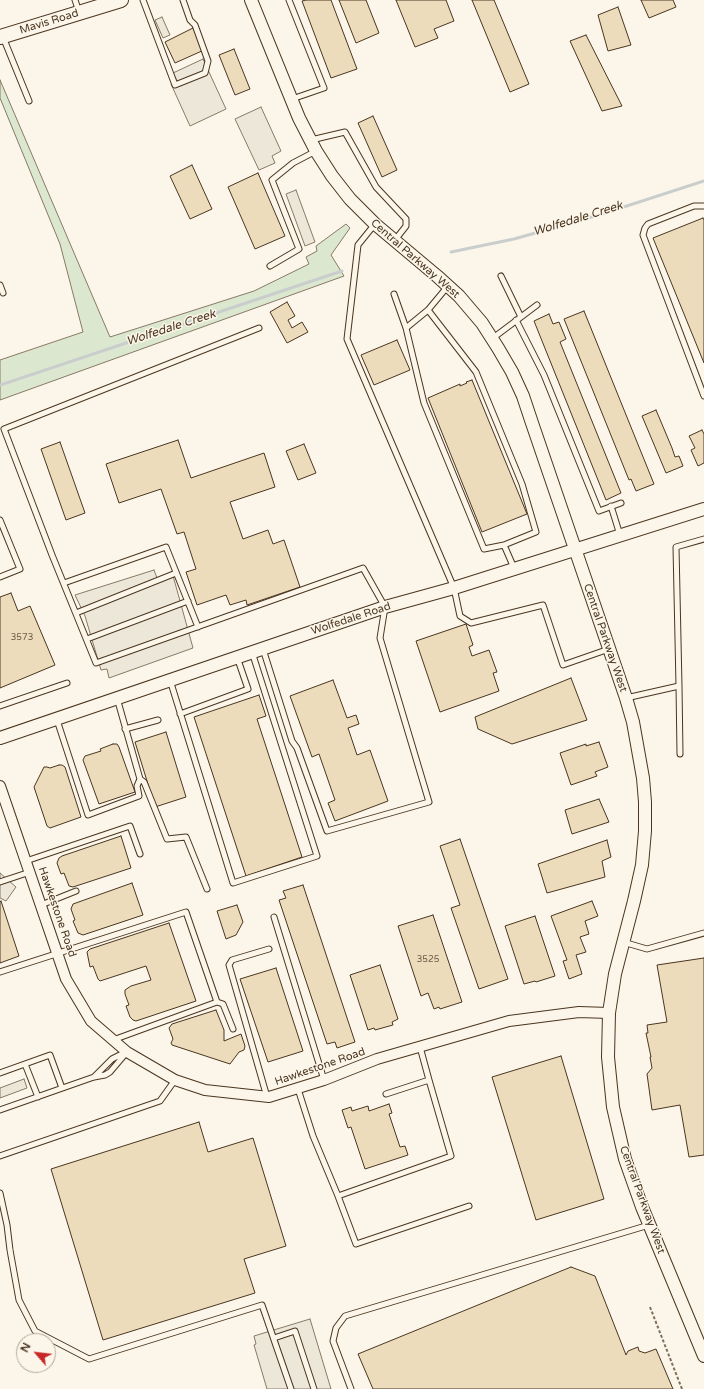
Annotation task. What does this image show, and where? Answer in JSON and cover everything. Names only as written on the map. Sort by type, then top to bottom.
[{"type":"main road","name":"Mavis Road","points":[[1,35],[77,7],[121,0]]},
{"type":"street","name":"Central Parkway West","points":[[251,0],[299,118],[316,151],[332,176],[350,199],[375,224],[448,286],[468,307],[492,339],[512,372],[523,396],[626,698],[633,722],[643,778],[645,831],[642,865],[634,901],[622,942],[615,974],[609,1014],[608,1058],[613,1107],[625,1159],[650,1225],[704,1356]]},
{"type":"street","name":"Wolfedale Road","points":[[0,738],[385,607],[454,588],[704,508]]},
{"type":"street","name":"Hawkestone Road","points":[[0,786],[42,905],[66,979],[92,1021],[127,1052],[175,1080],[204,1090],[266,1096],[298,1089],[377,1060],[509,1021],[579,1012],[609,1014]]},
{"type":"lane","points":[[143,0],[176,85],[205,73],[208,61],[195,25],[190,20],[183,0]]},
{"type":"lane","points":[[289,0],[324,88],[291,99]]},
{"type":"lane","points":[[1,35],[29,101]]},
{"type":"lane","points":[[310,140],[344,132],[376,187],[406,219],[406,226],[394,240]]},
{"type":"lane","points":[[270,266],[299,249],[272,180],[293,163],[316,151]]},
{"type":"lane","points":[[704,206],[694,206],[648,224],[643,235],[704,396]]},
{"type":"lane","points":[[375,224],[358,245],[347,339],[454,588],[460,616],[471,623],[542,605],[563,665],[609,649]]},
{"type":"lane","points":[[501,276],[521,317]]},
{"type":"lane","points":[[0,285],[3,293]]},
{"type":"lane","points":[[406,328],[428,310],[448,286]]},
{"type":"lane","points":[[394,294],[406,328],[424,403],[484,548],[504,545],[536,532],[522,484],[476,372],[428,310]]},
{"type":"lane","points":[[492,339],[537,304]]},
{"type":"lane","points":[[516,320],[544,375],[599,511],[621,503]]},
{"type":"lane","points":[[257,650],[292,741],[297,748],[328,832],[429,802],[380,638],[385,607],[363,568],[96,663],[4,429],[259,328]]},
{"type":"lane","points":[[611,506],[620,535]]},
{"type":"lane","points":[[0,520],[20,569],[0,577]]},
{"type":"lane","points":[[680,754],[676,547],[704,539]]},
{"type":"lane","points":[[504,545],[515,569]]},
{"type":"lane","points":[[64,582],[166,547],[198,627]]},
{"type":"lane","points":[[76,613],[176,573]]},
{"type":"lane","points":[[86,639],[188,601]]},
{"type":"lane","points":[[170,680],[233,883],[316,856],[257,650]]},
{"type":"lane","points":[[180,714],[248,689],[237,657]]},
{"type":"lane","points":[[0,706],[67,683]]},
{"type":"lane","points":[[626,698],[679,686]]},
{"type":"lane","points":[[116,698],[140,779],[144,782],[167,839],[186,836],[207,889]]},
{"type":"lane","points":[[57,719],[88,815],[139,796],[137,786],[140,779]]},
{"type":"lane","points":[[126,729],[158,720]]},
{"type":"lane","points":[[26,861],[130,826],[140,854]]},
{"type":"lane","points":[[0,882],[30,872]]},
{"type":"lane","points":[[42,905],[76,891]]},
{"type":"lane","points":[[0,972],[186,912],[217,1002]]},
{"type":"lane","points":[[274,916],[324,1080]]},
{"type":"lane","points":[[622,942],[647,948],[704,933]]},
{"type":"lane","points":[[266,1096],[229,965],[232,960],[269,949]]},
{"type":"lane","points":[[113,1040],[217,1002],[223,1004],[233,1030]]},
{"type":"lane","points":[[338,1196],[451,1156],[420,1047]]},
{"type":"lane","points":[[0,1110],[94,1077],[105,1075],[110,1072],[127,1052]]},
{"type":"lane","points":[[0,1073],[50,1055],[62,1088]]},
{"type":"lane","points":[[25,1064],[38,1097]]},
{"type":"lane","points":[[0,1156],[160,1101],[175,1080]]},
{"type":"lane","points":[[386,1094],[430,1080]]},
{"type":"lane","points":[[298,1089],[313,1136],[356,1244],[469,1206]]},
{"type":"lane","points":[[0,1193],[7,1224],[19,1300],[35,1330],[89,1359],[262,1305],[291,1389]]},
{"type":"lane","points":[[351,1389],[333,1341],[336,1328],[345,1316],[650,1225]]},
{"type":"lane","points":[[274,1338],[295,1331],[314,1389]]},
{"type":"path","points":[[650,1307],[682,1389]]},
{"type":"green space","points":[[0,80],[110,337],[254,291],[309,264],[306,257],[317,251],[316,246],[346,224],[350,228],[331,255],[344,276],[0,400],[0,360],[83,332],[60,244],[0,98]]},
{"type":"shaded area","points":[[162,17],[170,35],[163,38],[155,20]]},
{"type":"shaded area","points":[[203,59],[226,109],[190,126],[171,84],[177,81],[173,73]]},
{"type":"shaded area","points":[[261,107],[281,151],[272,156],[275,163],[259,170],[235,119]]},
{"type":"shaded area","points":[[296,190],[315,242],[305,246],[286,194]]},
{"type":"shaded area","points":[[154,570],[157,578],[172,572],[193,648],[109,678],[107,669],[101,670],[85,616],[75,595]]},
{"type":"shaded area","points":[[0,873],[16,887],[6,901],[0,898]]},
{"type":"shaded area","points":[[24,1079],[27,1088],[0,1098],[0,1088]]},
{"type":"shaded area","points":[[310,1319],[331,1389],[267,1389],[254,1345],[256,1344],[254,1336]]},
{"type":"building","points":[[331,0],[357,69],[331,78],[302,1]]},
{"type":"building","points":[[339,0],[366,0],[379,33],[356,43]]},
{"type":"building","points":[[396,0],[446,0],[454,21],[434,29],[438,38],[415,47]]},
{"type":"building","points":[[472,0],[494,0],[529,84],[510,92]]},
{"type":"building","points":[[641,0],[673,0],[676,7],[649,18]]},
{"type":"building","points":[[618,7],[631,45],[608,51],[598,15]]},
{"type":"building","points":[[193,28],[204,50],[175,63],[165,42]]},
{"type":"building","points":[[586,35],[622,106],[602,111],[570,41]]},
{"type":"building","points":[[234,49],[250,89],[235,95],[219,55]]},
{"type":"building","points":[[373,116],[397,170],[382,177],[358,123]]},
{"type":"building","points":[[192,165],[212,209],[190,219],[170,176]]},
{"type":"building","points":[[258,173],[285,236],[255,249],[228,187]]},
{"type":"building","points":[[703,218],[704,220],[704,363],[653,238]]},
{"type":"building","points":[[287,302],[295,316],[288,320],[292,328],[302,322],[308,332],[287,343],[270,312]]},
{"type":"building","points":[[584,311],[654,484],[636,491],[631,479],[629,480],[564,319]]},
{"type":"building","points":[[549,314],[553,324],[559,322],[566,339],[560,342],[621,493],[606,500],[534,321]]},
{"type":"building","points":[[397,340],[410,370],[374,385],[361,355]]},
{"type":"building","points":[[472,380],[527,514],[482,532],[428,398]]},
{"type":"building","points":[[656,410],[675,457],[679,456],[683,466],[666,473],[642,416]]},
{"type":"building","points":[[702,430],[704,434],[704,463],[698,466],[691,450],[695,448],[689,436]]},
{"type":"building","points":[[178,440],[191,478],[264,453],[275,487],[230,502],[243,539],[268,530],[273,544],[284,540],[300,587],[247,605],[246,600],[230,605],[226,595],[197,605],[186,572],[196,569],[184,532],[177,534],[161,489],[119,503],[106,464]]},
{"type":"building","points":[[60,442],[85,513],[66,520],[41,449]]},
{"type":"building","points":[[304,444],[316,473],[298,480],[286,451]]},
{"type":"building","points":[[11,593],[18,611],[30,606],[55,665],[0,688],[0,597]]},
{"type":"building","points":[[466,624],[473,645],[469,647],[472,656],[489,650],[497,672],[493,673],[499,691],[440,712],[416,641]]},
{"type":"building","points":[[571,678],[587,720],[512,744],[478,729],[475,717]]},
{"type":"building","points":[[333,680],[347,718],[356,715],[359,724],[348,728],[357,755],[370,750],[388,801],[335,821],[328,803],[335,800],[319,754],[312,757],[290,696]]},
{"type":"building","points":[[259,695],[266,716],[257,719],[302,857],[246,876],[194,717]]},
{"type":"building","points":[[166,732],[186,797],[155,807],[135,742]]},
{"type":"building","points":[[599,742],[608,767],[595,772],[597,776],[571,785],[560,753],[586,744],[586,746]]},
{"type":"building","points":[[117,744],[119,747],[135,792],[99,804],[83,760],[85,756],[101,751],[100,749]]},
{"type":"building","points":[[59,765],[65,767],[81,817],[50,828],[47,826],[34,787],[44,767],[50,768]]},
{"type":"building","points":[[599,799],[609,822],[572,834],[565,810]]},
{"type":"building","points":[[121,836],[131,868],[73,887],[69,886],[64,873],[61,874],[57,863],[59,858]]},
{"type":"building","points":[[460,839],[508,979],[479,989],[451,908],[460,905],[440,846]]},
{"type":"building","points":[[607,840],[611,857],[602,861],[605,877],[547,893],[538,864]]},
{"type":"building","points":[[132,883],[143,915],[83,935],[78,933],[73,921],[75,920],[71,909],[73,904]]},
{"type":"building","points":[[303,885],[355,1042],[337,1048],[335,1042],[327,1044],[279,900],[286,898],[283,891]]},
{"type":"building","points":[[1,901],[19,956],[0,963],[0,902]]},
{"type":"building","points":[[592,901],[598,916],[585,921],[589,934],[580,937],[586,952],[576,955],[582,974],[569,979],[563,961],[567,960],[551,916]]},
{"type":"building","points":[[237,905],[243,922],[236,935],[226,939],[217,911]]},
{"type":"building","points":[[433,915],[462,1002],[440,1009],[439,1007],[434,1009],[428,993],[421,996],[398,926]]},
{"type":"building","points":[[535,916],[555,976],[524,984],[505,926]]},
{"type":"building","points":[[169,923],[196,1001],[136,1021],[133,1020],[130,1017],[126,1006],[129,1005],[125,990],[131,986],[151,980],[146,966],[100,981],[93,966],[90,967],[87,952],[90,949]]},
{"type":"building","points":[[704,958],[704,1155],[689,1157],[680,1105],[652,1110],[647,1074],[652,1068],[646,1033],[648,1033],[647,1025],[667,1022],[657,965]]},
{"type":"building","points":[[380,965],[398,1019],[392,1022],[393,1025],[375,1030],[374,1028],[368,1030],[350,975]]},
{"type":"building","points":[[276,968],[303,1051],[268,1062],[240,979]]},
{"type":"building","points":[[216,1010],[224,1030],[224,1041],[241,1034],[245,1046],[244,1050],[239,1052],[230,1064],[172,1045],[171,1043],[173,1039],[169,1028],[172,1024]]},
{"type":"building","points":[[561,1056],[604,1199],[536,1220],[492,1077]]},
{"type":"building","points":[[389,1104],[392,1113],[389,1114],[400,1147],[405,1146],[408,1155],[365,1169],[351,1127],[348,1128],[342,1110],[351,1107],[352,1111],[368,1106],[369,1111]]},
{"type":"building","points":[[199,1122],[208,1152],[253,1138],[286,1246],[244,1259],[255,1293],[103,1340],[51,1169]]},
{"type":"building","points":[[571,1267],[595,1276],[626,1355],[628,1351],[638,1347],[639,1351],[645,1353],[656,1349],[673,1389],[373,1389],[358,1354]]},
{"type":"waterway","name":"Wolfedale Creek","points":[[451,252],[514,239],[599,215],[704,181]]},
{"type":"waterway","name":"Wolfedale Creek","points":[[0,385],[342,271]]}]
